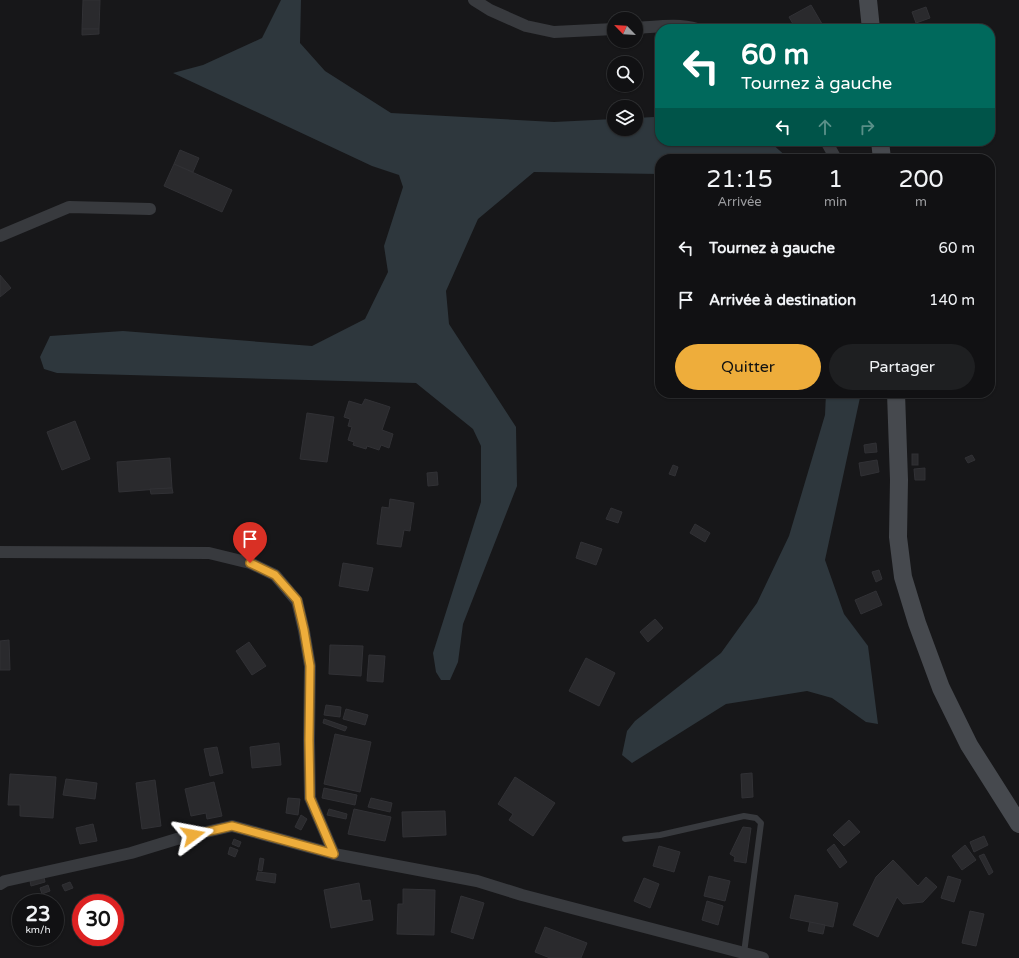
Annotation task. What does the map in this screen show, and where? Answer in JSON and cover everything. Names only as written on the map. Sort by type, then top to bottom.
[{"type":"street","points":[[474,0],[490,10],[526,26],[554,32],[607,29]]},
{"type":"street","points":[[868,0],[870,24]]},
{"type":"street","points":[[643,28],[655,27]]},
{"type":"street","points":[[0,236],[69,207],[150,209]]},
{"type":"street","points":[[896,398],[899,480],[898,537],[902,577],[917,623],[942,688],[969,745],[1019,824]]},
{"type":"street","points":[[0,552],[210,553],[250,563],[275,575],[297,600],[304,630],[310,666],[310,798],[334,854]]},
{"type":"street","points":[[0,884],[5,881],[131,853],[180,838],[232,826],[334,854],[476,881],[522,895],[763,958]]},
{"type":"lane","points":[[625,839],[660,834],[744,816],[756,818],[761,823],[744,953]]},
{"type":"shaded area","points":[[281,0],[301,0],[300,43],[325,71],[391,113],[554,122],[607,119],[607,136],[643,136],[643,118],[655,116],[655,146],[775,146],[783,154],[655,154],[655,174],[534,172],[478,219],[446,291],[449,324],[516,427],[517,486],[463,624],[458,662],[450,680],[441,680],[436,672],[433,653],[481,502],[481,446],[473,429],[416,383],[57,373],[44,369],[40,357],[50,336],[123,331],[312,346],[365,319],[388,272],[384,246],[403,187],[399,175],[372,166],[173,73],[203,65],[262,38]]},
{"type":"shaded area","points":[[826,398],[860,398],[825,560],[844,614],[868,646],[878,724],[866,722],[832,698],[807,691],[726,704],[632,763],[622,755],[627,731],[635,721],[721,653],[757,603],[789,536],[825,415]]},
{"type":"building","points":[[83,0],[100,0],[99,29],[82,29]]},
{"type":"building","points":[[811,5],[822,24],[793,24],[789,17]]},
{"type":"building","points":[[926,7],[930,18],[916,23],[912,12]]},
{"type":"building","points":[[82,29],[99,29],[99,34],[82,35]]},
{"type":"building","points":[[180,150],[199,158],[193,172],[174,164]]},
{"type":"building","points":[[174,164],[232,190],[222,212],[164,186]]},
{"type":"building","points":[[0,275],[11,288],[0,297]]},
{"type":"building","points":[[365,399],[390,407],[382,430],[393,434],[389,448],[381,445],[379,450],[367,446],[366,449],[353,445],[354,442],[348,440],[352,427],[348,426],[350,419],[344,417],[349,401],[362,405]]},
{"type":"building","points":[[307,413],[334,417],[327,462],[300,459]]},
{"type":"building","points":[[75,421],[90,459],[62,470],[47,432]]},
{"type":"building","points":[[876,443],[877,452],[865,453],[864,445]]},
{"type":"building","points":[[912,454],[918,454],[918,465],[912,465]]},
{"type":"building","points":[[972,455],[975,460],[968,463],[965,458]]},
{"type":"building","points":[[170,458],[172,488],[119,492],[117,462]]},
{"type":"building","points":[[877,460],[879,472],[861,476],[859,463]]},
{"type":"building","points":[[673,465],[678,467],[675,476],[669,474]]},
{"type":"building","points":[[925,468],[925,480],[915,480],[914,469]]},
{"type":"building","points":[[437,472],[438,485],[428,486],[427,473]]},
{"type":"building","points":[[172,488],[173,493],[151,494],[150,489]]},
{"type":"building","points":[[390,499],[414,503],[410,531],[404,530],[401,547],[377,544],[382,507],[389,508]]},
{"type":"building","points":[[611,508],[622,512],[618,523],[606,519]]},
{"type":"building","points":[[695,524],[710,533],[705,542],[690,533]]},
{"type":"building","points":[[581,542],[602,549],[596,565],[576,558]]},
{"type":"building","points":[[343,563],[373,568],[368,591],[339,586]]},
{"type":"building","points":[[879,570],[882,579],[876,582],[872,572]]},
{"type":"building","points":[[876,591],[882,605],[861,614],[855,600]]},
{"type":"building","points":[[655,619],[663,628],[648,642],[640,632]]},
{"type":"building","points":[[9,640],[10,670],[0,670],[0,641]]},
{"type":"building","points":[[249,642],[266,666],[252,675],[236,651]]},
{"type":"building","points":[[330,645],[363,646],[361,676],[329,674]]},
{"type":"building","points":[[369,655],[385,656],[383,682],[367,681]]},
{"type":"building","points":[[586,658],[615,673],[599,706],[569,691]]},
{"type":"building","points":[[326,705],[341,707],[340,717],[324,715]]},
{"type":"building","points":[[346,709],[368,715],[365,725],[343,719]]},
{"type":"building","points":[[324,719],[347,727],[345,731],[323,723]]},
{"type":"building","points":[[335,734],[371,742],[360,792],[324,784]]},
{"type":"building","points":[[279,743],[281,765],[252,768],[250,747]]},
{"type":"building","points":[[217,747],[223,773],[210,776],[204,749]]},
{"type":"building","points":[[752,773],[753,797],[742,798],[741,774]]},
{"type":"building","points":[[10,774],[56,777],[53,818],[20,816],[20,805],[8,805]]},
{"type":"building","points":[[515,777],[555,803],[533,836],[509,820],[513,814],[498,804]]},
{"type":"building","points":[[66,779],[97,783],[95,799],[63,795]]},
{"type":"building","points":[[155,780],[161,826],[142,829],[136,783]]},
{"type":"building","points":[[214,782],[222,816],[207,819],[206,813],[191,816],[185,789]]},
{"type":"building","points":[[324,788],[357,795],[355,805],[322,798]]},
{"type":"building","points":[[288,798],[300,799],[298,815],[286,813]]},
{"type":"building","points":[[371,798],[392,803],[390,812],[368,807]]},
{"type":"building","points":[[329,809],[347,814],[346,819],[327,815]]},
{"type":"building","points":[[354,809],[391,817],[385,841],[348,834]]},
{"type":"building","points":[[445,811],[446,835],[403,837],[402,812]]},
{"type":"building","points":[[301,815],[307,819],[301,830],[295,827]]},
{"type":"building","points":[[849,820],[860,832],[844,846],[833,835]]},
{"type":"building","points":[[93,824],[97,841],[80,844],[76,828]]},
{"type":"building","points":[[743,827],[751,828],[746,863],[734,861],[735,857],[730,854]]},
{"type":"building","points":[[984,836],[988,845],[974,852],[970,842]]},
{"type":"building","points":[[234,839],[241,842],[239,847],[232,844]]},
{"type":"building","points":[[834,844],[847,862],[840,868],[827,850]]},
{"type":"building","points":[[965,845],[976,860],[962,870],[952,856]]},
{"type":"building","points":[[659,846],[680,852],[674,872],[653,866]]},
{"type":"building","points":[[230,847],[238,850],[235,857],[228,854]]},
{"type":"building","points":[[984,854],[993,872],[989,875],[979,856]]},
{"type":"building","points":[[260,858],[264,859],[262,871],[258,870]]},
{"type":"building","points":[[893,860],[918,886],[926,877],[937,887],[923,902],[903,904],[897,897],[878,937],[853,925],[876,877]]},
{"type":"building","points":[[258,872],[276,874],[275,883],[256,880]]},
{"type":"building","points":[[709,876],[730,881],[725,901],[704,896]]},
{"type":"building","points":[[948,876],[961,880],[954,902],[941,898]]},
{"type":"building","points":[[44,877],[45,882],[31,886],[30,881]]},
{"type":"building","points":[[644,878],[659,884],[650,908],[634,901]]},
{"type":"building","points":[[70,882],[73,888],[65,891],[62,885]]},
{"type":"building","points":[[359,883],[362,901],[370,900],[373,920],[331,928],[324,890]]},
{"type":"building","points":[[48,885],[50,891],[42,894],[40,888]]},
{"type":"building","points":[[403,889],[435,890],[434,935],[397,934],[398,904],[403,904]]},
{"type":"building","points":[[795,895],[838,903],[833,927],[790,918]]},
{"type":"building","points":[[461,896],[484,903],[473,939],[451,932]]},
{"type":"building","points":[[707,901],[723,906],[718,925],[702,920]]},
{"type":"building","points":[[970,911],[984,914],[976,946],[962,943]]},
{"type":"building","points":[[810,922],[825,925],[823,934],[808,931]]},
{"type":"building","points":[[545,927],[587,943],[581,958],[550,958],[535,952]]},
{"type":"route","points":[[193,835],[232,826],[334,854],[310,798],[310,666],[297,600],[275,575],[250,563]]}]
